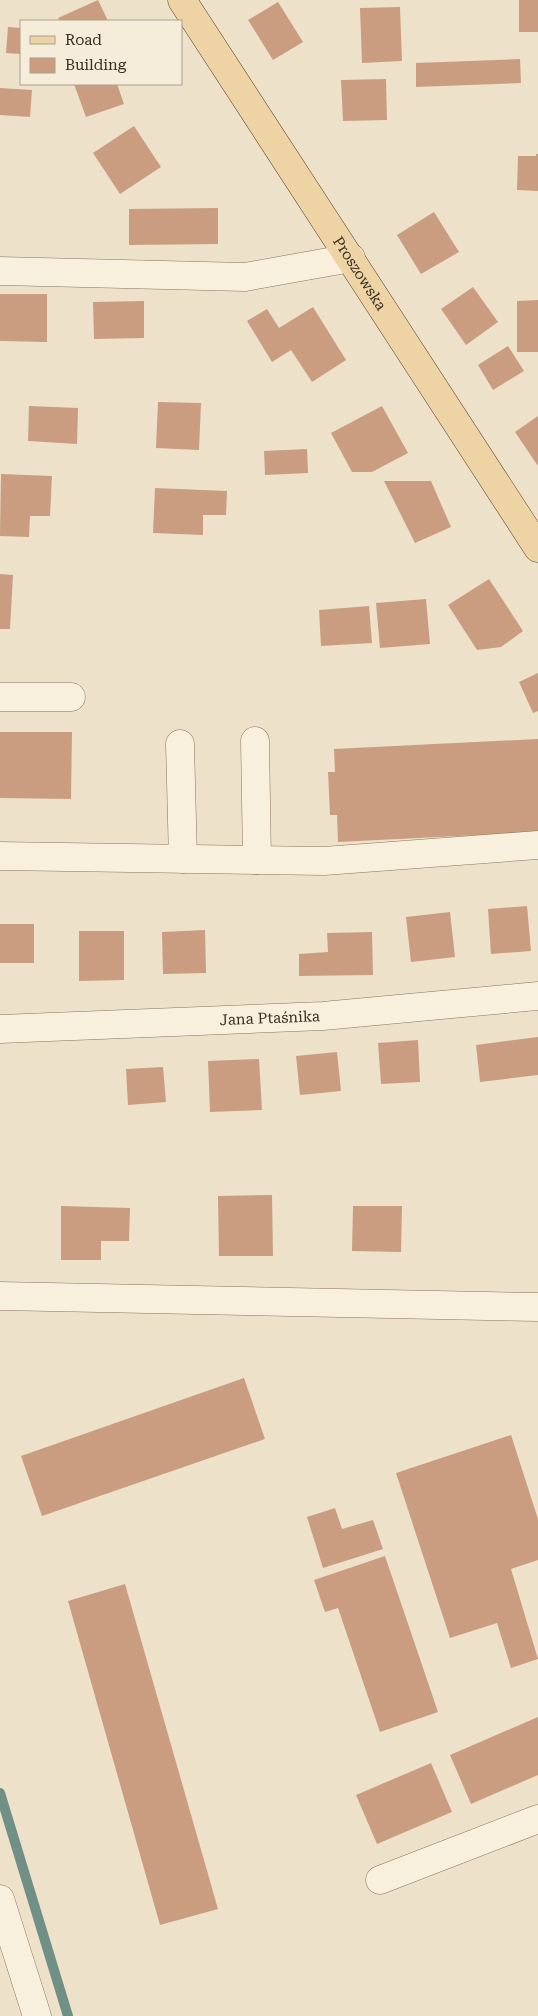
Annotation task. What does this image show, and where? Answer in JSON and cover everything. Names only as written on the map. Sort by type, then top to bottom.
[{"type":"main road","name":"Proszowska","points":[[182,0],[538,548]]},
{"type":"street","points":[[0,271],[245,277],[351,258]]},
{"type":"street","points":[[0,697],[72,697]]},
{"type":"street","points":[[255,740],[257,860]]},
{"type":"street","points":[[180,744],[183,859]]},
{"type":"street","points":[[0,856],[324,861],[538,846]]},
{"type":"street","name":"Jana Ptaśnika","points":[[0,1028],[323,1016],[538,996]]},
{"type":"street","points":[[0,1296],[538,1307]]},
{"type":"street","points":[[380,1880],[538,1819]]},
{"type":"street","points":[[0,1899],[37,2016]]},
{"type":"building","points":[[98,0],[108,20],[59,20],[58,18]]},
{"type":"building","points":[[519,0],[538,0],[538,32],[519,32]]},
{"type":"building","points":[[278,2],[303,42],[273,60],[248,20]]},
{"type":"building","points":[[400,7],[402,61],[362,63],[360,8]]},
{"type":"building","points":[[8,27],[20,28],[20,54],[6,53]]},
{"type":"building","points":[[520,59],[521,83],[416,87],[416,63]]},
{"type":"building","points":[[386,79],[387,120],[343,121],[341,80]]},
{"type":"building","points":[[74,85],[117,85],[124,104],[86,117]]},
{"type":"building","points":[[0,88],[32,90],[30,117],[0,115]]},
{"type":"building","points":[[134,126],[161,167],[120,194],[93,153]]},
{"type":"building","points":[[538,154],[538,191],[517,190],[518,156],[536,156]]},
{"type":"building","points":[[218,208],[218,244],[129,245],[129,209]]},
{"type":"building","points":[[434,212],[459,252],[421,274],[397,235]]},
{"type":"building","points":[[473,287],[498,322],[466,345],[441,309]]},
{"type":"building","points":[[0,294],[47,294],[47,342],[0,341]]},
{"type":"building","points":[[538,300],[538,352],[517,352],[517,301]]},
{"type":"building","points":[[144,301],[144,338],[94,339],[93,302]]},
{"type":"building","points":[[313,307],[346,360],[312,382],[291,350],[272,362],[247,321],[267,309],[279,328]]},
{"type":"building","points":[[508,346],[524,371],[493,390],[478,365]]},
{"type":"building","points":[[158,402],[201,403],[199,450],[156,448]]},
{"type":"building","points":[[29,406],[78,408],[77,444],[28,441]]},
{"type":"building","points":[[382,406],[408,453],[372,472],[352,472],[331,433]]},
{"type":"building","points":[[538,416],[538,466],[515,432]]},
{"type":"building","points":[[307,449],[308,473],[265,475],[264,451]]},
{"type":"building","points":[[1,474],[52,476],[50,516],[30,516],[29,537],[0,536]]},
{"type":"building","points":[[384,481],[431,481],[451,527],[415,543]]},
{"type":"building","points":[[155,488],[227,491],[226,515],[203,515],[203,535],[153,533]]},
{"type":"building","points":[[0,574],[13,575],[10,629],[0,629]]},
{"type":"building","points":[[489,579],[523,631],[501,647],[477,650],[448,605]]},
{"type":"building","points":[[426,599],[430,644],[380,648],[376,603]]},
{"type":"building","points":[[369,606],[372,643],[321,646],[319,610]]},
{"type":"building","points":[[538,673],[538,711],[533,713],[519,682]]},
{"type":"building","points":[[0,732],[72,732],[71,799],[0,798]]},
{"type":"building","points":[[538,739],[538,832],[338,842],[337,815],[330,815],[328,772],[335,772],[334,749]]},
{"type":"building","points":[[527,906],[531,951],[491,954],[488,909]]},
{"type":"building","points":[[450,912],[455,957],[411,962],[406,917]]},
{"type":"building","points":[[0,924],[34,924],[34,963],[0,963]]},
{"type":"building","points":[[205,930],[206,973],[163,974],[162,932]]},
{"type":"building","points":[[79,931],[124,931],[124,980],[79,981]]},
{"type":"building","points":[[372,932],[373,975],[299,976],[299,954],[328,952],[327,933]]},
{"type":"building","points":[[538,1037],[538,1075],[480,1082],[476,1045]]},
{"type":"building","points":[[418,1040],[420,1082],[381,1084],[378,1043]]},
{"type":"building","points":[[337,1052],[341,1091],[300,1095],[296,1056]]},
{"type":"building","points":[[259,1059],[262,1110],[210,1112],[208,1061]]},
{"type":"building","points":[[163,1067],[166,1102],[128,1105],[126,1069]]},
{"type":"building","points":[[272,1195],[273,1256],[219,1256],[218,1196]]},
{"type":"building","points":[[61,1206],[130,1208],[129,1241],[101,1241],[101,1260],[61,1260]]},
{"type":"building","points":[[353,1206],[402,1206],[401,1252],[352,1251]]},
{"type":"building","points":[[244,1378],[265,1439],[42,1516],[21,1456]]},
{"type":"building","points":[[511,1435],[538,1519],[538,1560],[511,1569],[538,1659],[511,1668],[497,1623],[450,1638],[396,1473]]},
{"type":"building","points":[[335,1508],[342,1529],[373,1520],[383,1549],[323,1568],[307,1517]]},
{"type":"building","points":[[385,1556],[438,1712],[380,1732],[338,1608],[325,1612],[314,1580]]},
{"type":"building","points":[[125,1584],[218,1909],[160,1925],[68,1601]]},
{"type":"building","points":[[538,1717],[538,1775],[471,1804],[450,1755]]},
{"type":"building","points":[[431,1763],[452,1812],[377,1844],[356,1795]]},
{"type":"waterway","points":[[0,1793],[68,2016]]}]
